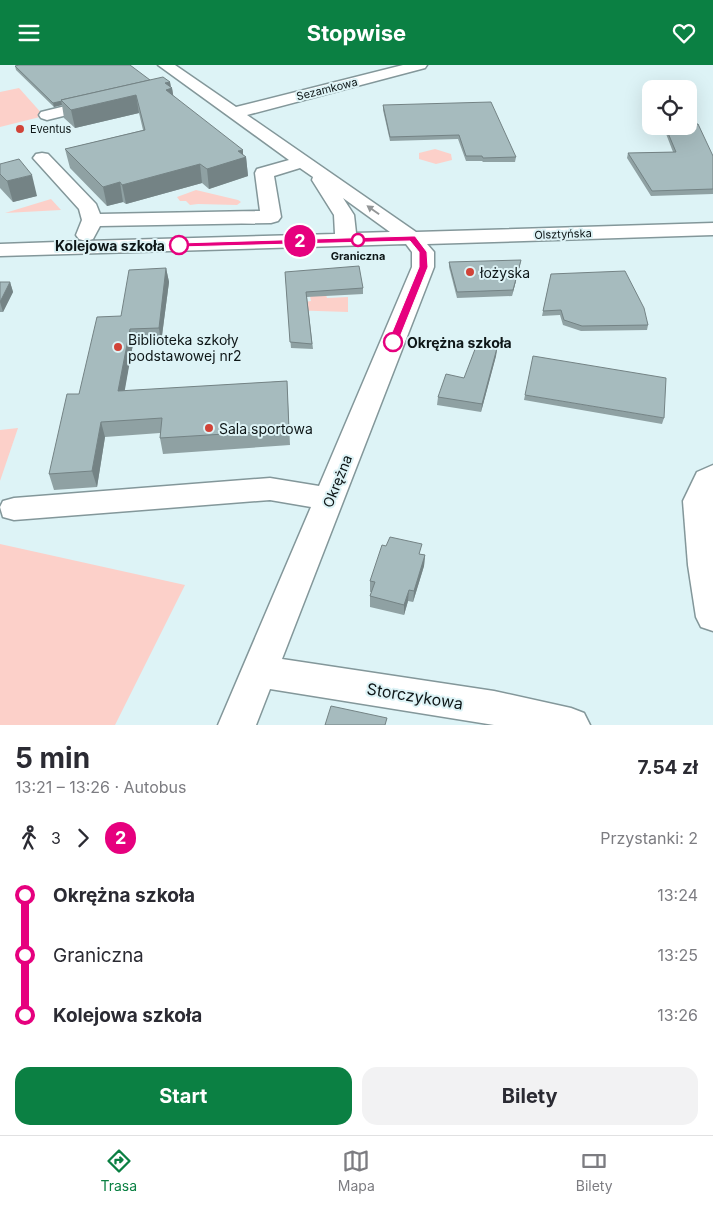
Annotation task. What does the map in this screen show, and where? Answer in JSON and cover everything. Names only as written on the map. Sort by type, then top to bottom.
[{"type":"street","points":[[165,65],[412,238]]},
{"type":"street","name":"Sezamkowa","points":[[234,113],[420,65]]},
{"type":"street","points":[[166,87],[189,82]]},
{"type":"street","points":[[47,115],[112,99]]},
{"type":"street","points":[[42,158],[89,207],[92,220],[81,247]]},
{"type":"street","points":[[92,220],[271,217],[257,167],[307,163]]},
{"type":"street","points":[[307,163],[344,215],[346,240]]},
{"type":"street","name":"Olsztyńska","points":[[0,250],[713,229]]},
{"type":"street","name":"Okrężna","points":[[237,725],[424,267],[423,252],[412,238]]},
{"type":"street","points":[[713,475],[707,479],[698,501],[704,565],[713,617]]},
{"type":"street","points":[[14,509],[270,489],[330,499]]},
{"type":"street","name":"Storczykowa","points":[[258,671],[454,702],[540,717],[571,725]]},
{"type":"shaded area","points":[[19,88],[44,116],[0,127],[0,92]]},
{"type":"shaded area","points":[[435,149],[451,154],[452,160],[436,164],[419,159],[419,153]]},
{"type":"shaded area","points":[[196,190],[241,202],[237,205],[190,205],[186,201],[180,201],[177,197]]},
{"type":"shaded area","points":[[51,199],[61,210],[5,213]]},
{"type":"shaded area","points":[[326,295],[327,298],[348,297],[348,312],[288,310],[288,305],[311,301],[310,296]]},
{"type":"shaded area","points":[[18,428],[0,481],[0,430]]},
{"type":"shaded area","points":[[0,544],[185,585],[115,725],[0,725]]},
{"type":"building","points":[[130,65],[150,80],[53,103],[15,66]]},
{"type":"building","points":[[163,77],[170,82],[165,83],[172,88],[166,90],[243,150],[238,151],[246,157],[207,169],[200,164],[122,185],[120,182],[103,187],[65,149],[145,130],[136,95],[71,110],[61,100]]},
{"type":"building","points":[[491,102],[516,157],[483,158],[482,156],[466,156],[459,135],[390,137],[383,105]]},
{"type":"building","points":[[698,124],[713,156],[713,189],[652,191],[628,153],[676,152],[669,135],[697,135]]},
{"type":"building","points":[[19,159],[32,175],[7,181],[0,174],[0,164]]},
{"type":"building","points":[[521,260],[513,290],[457,292],[449,262]]},
{"type":"building","points":[[359,266],[363,288],[306,292],[312,344],[290,342],[285,272]]},
{"type":"building","points":[[166,268],[159,328],[130,329],[118,391],[287,381],[289,430],[160,438],[162,418],[101,422],[92,471],[49,474],[67,394],[79,394],[97,317],[121,316],[129,270]]},
{"type":"building","points":[[625,271],[644,308],[648,325],[582,326],[564,320],[561,310],[543,311],[551,274]]},
{"type":"building","points":[[0,282],[10,282],[0,302]]},
{"type":"building","points":[[477,344],[497,348],[482,404],[438,397],[446,374],[464,378]]},
{"type":"building","points":[[533,356],[666,378],[664,418],[525,395]]},
{"type":"building","points":[[390,537],[422,544],[419,554],[425,555],[414,591],[409,590],[404,605],[370,596],[375,582],[370,581],[382,545],[386,546]]},
{"type":"building","points":[[331,706],[387,718],[385,725],[325,725]]},
{"type":"bus line","name":"2","points":[[179,245],[412,238],[423,252],[424,267],[393,342]]},
{"type":"place","name":"Eventus","points":[[20,129]]},
{"type":"place","name":"Graniczna","points":[[358,240]]},
{"type":"place","name":"Kolejowa szkoła","points":[[179,245]]},
{"type":"place","name":"łożyska","points":[[470,272]]},
{"type":"place","name":"Okrężna szkoła","points":[[393,342]]},
{"type":"place","name":"Biblioteka szkoły podstawowej nr2","points":[[118,347]]},
{"type":"place","name":"Sala sportowa","points":[[209,428]]}]
